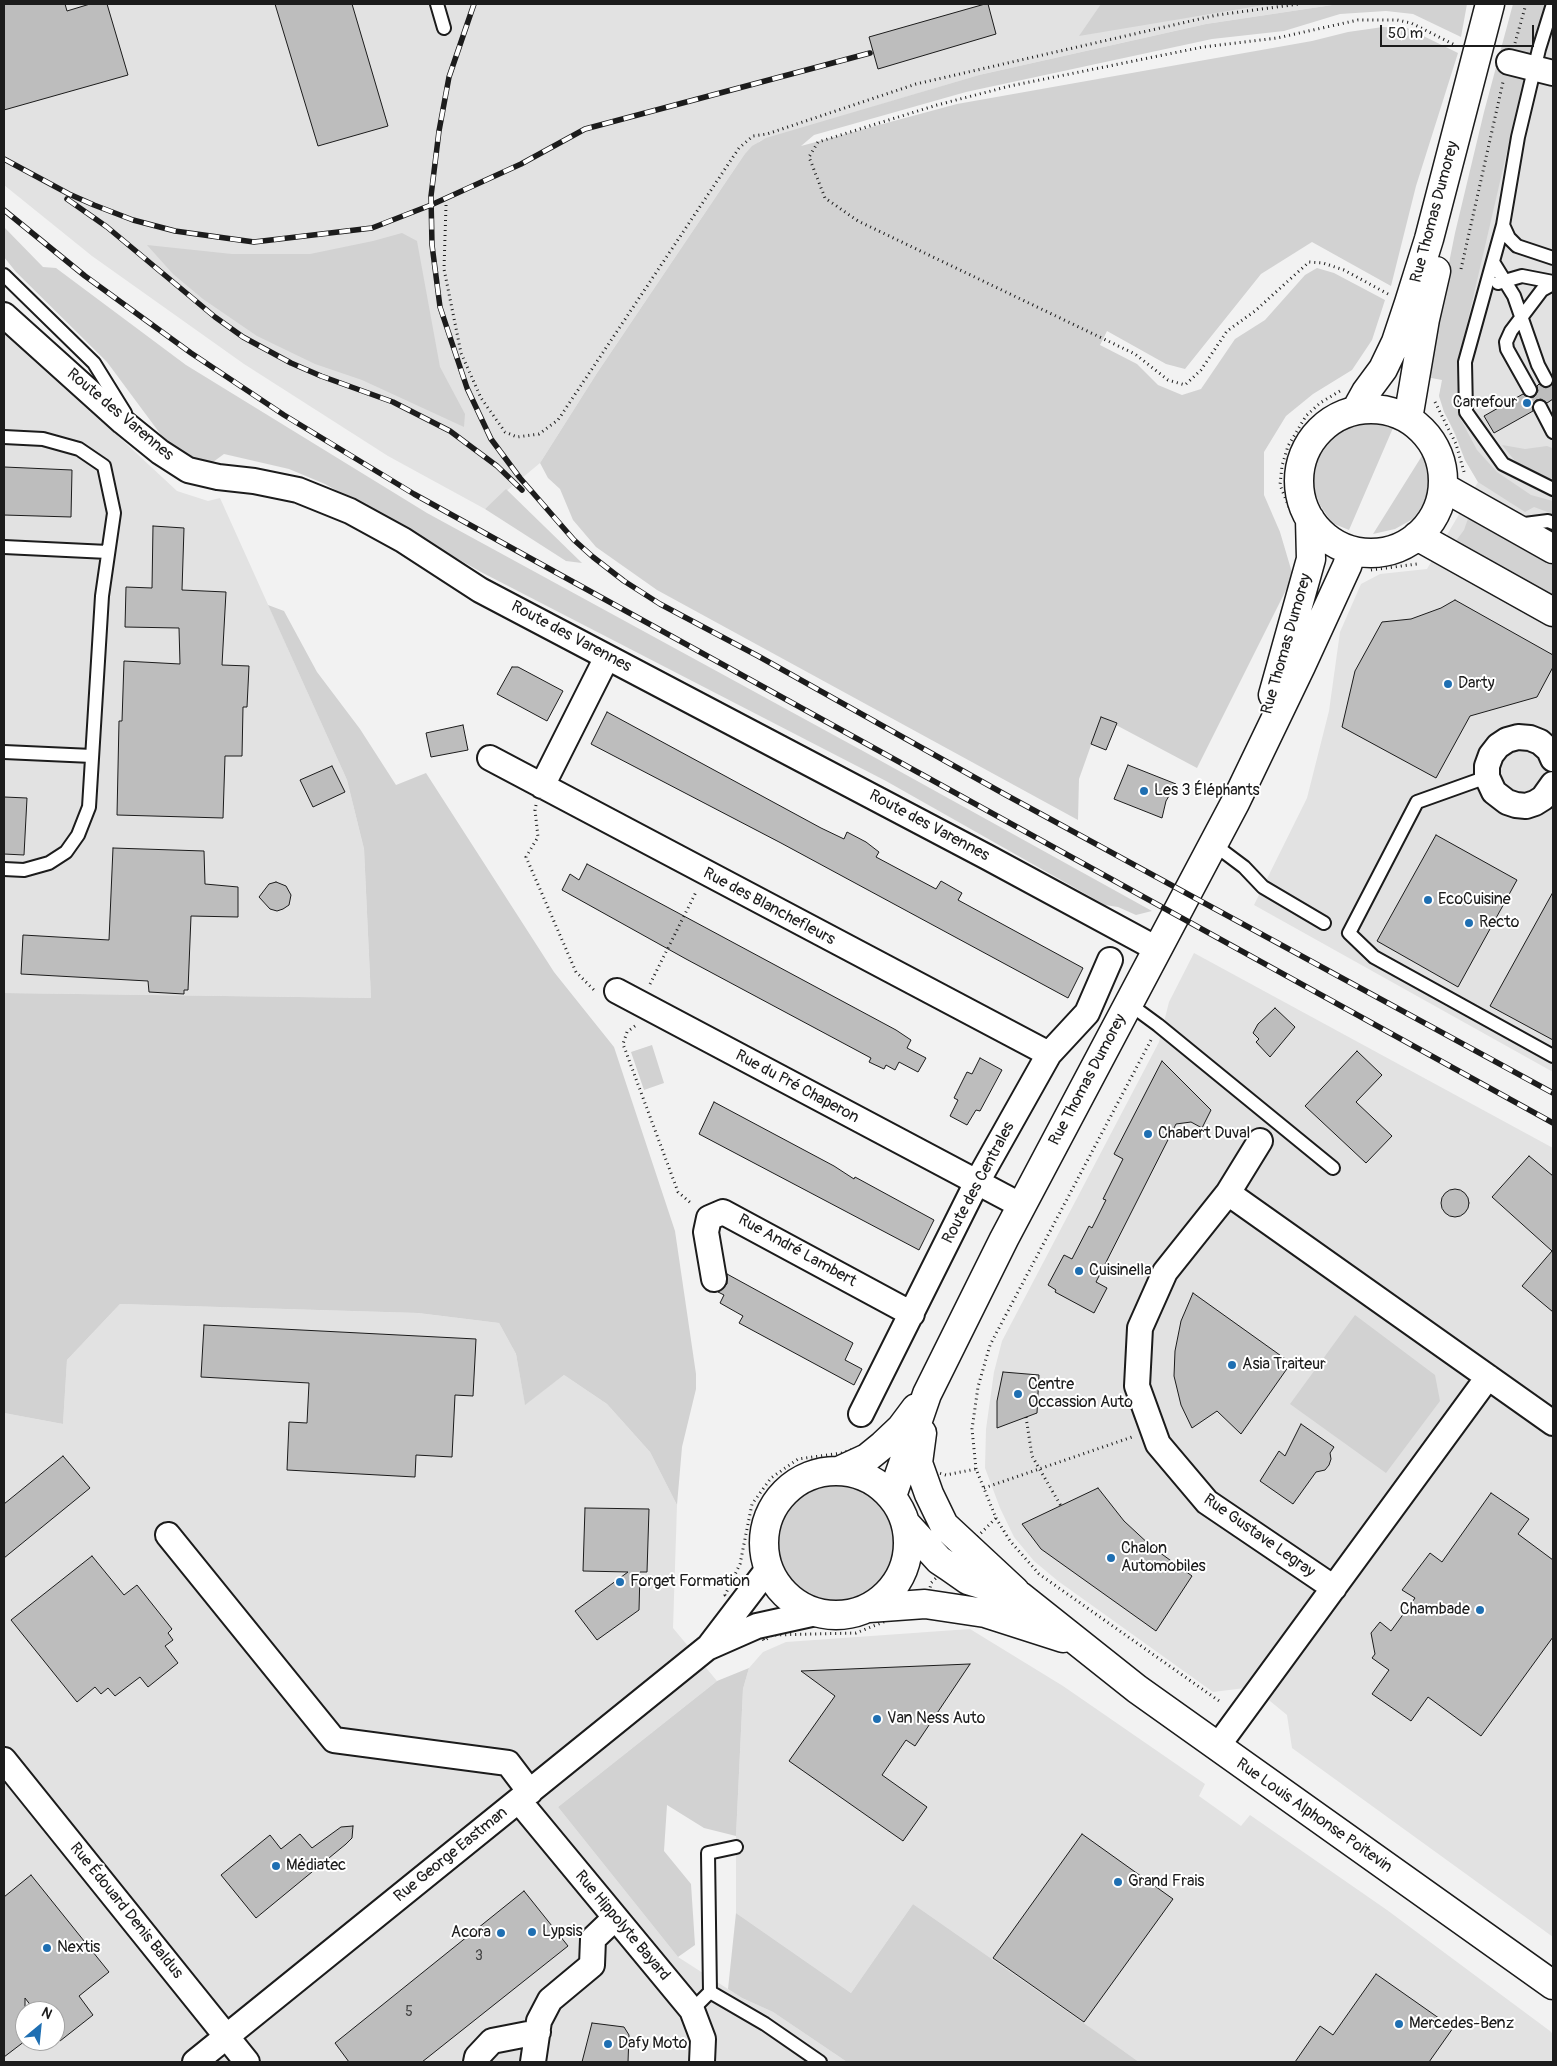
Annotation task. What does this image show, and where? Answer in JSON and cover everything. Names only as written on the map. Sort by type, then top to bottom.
[{"type":"street","name":"Rue Thomas Dumorey","points":[[1349,400],[1387,360],[1396,342],[1429,239],[1490,4]]},
{"type":"street","name":"Rue Thomas Dumorey","points":[[1408,419],[1425,319],[1446,226],[1505,4]]},
{"type":"street","points":[[1509,62],[1544,71]]},
{"type":"street","name":"Route des Varennes","points":[[7,320],[138,434],[160,452],[188,470],[218,477],[254,481],[298,490],[350,511],[403,540],[480,590],[988,857],[1157,949]]},
{"type":"street","points":[[1349,400],[1383,409],[1408,419],[1424,431],[1435,448],[1442,466],[1443,486],[1439,505],[1430,522],[1417,536],[1398,548],[1375,553],[1348,563],[1328,539],[1300,517],[1299,475],[1304,452],[1316,433],[1334,418],[1349,400]]},
{"type":"street","points":[[1443,486],[1553,549]]},
{"type":"street","name":"Rue Thomas Dumorey","points":[[1252,768],[1311,560],[1300,517]]},
{"type":"street","points":[[1417,536],[1553,612]]},
{"type":"street","name":"Rue Thomas Dumorey","points":[[842,1470],[867,1458],[878,1449],[901,1428],[927,1394],[1022,1206],[1252,768],[1348,563]]},
{"type":"street","points":[[542,786],[608,656]]},
{"type":"street","points":[[1550,795],[1526,806],[1506,802],[1494,792],[1487,777],[1487,766],[1491,755],[1498,746],[1507,740],[1518,737],[1530,738],[1544,746],[1553,759]]},
{"type":"street","name":"Rue des Blanchefleurs","points":[[490,758],[1049,1054]]},
{"type":"street","name":"Route des Centrales","points":[[861,1414],[977,1182],[1049,1054],[1087,1012],[1110,960]]},
{"type":"street","name":"Rue du Pré Chaperon","points":[[609,995],[647,1008],[1022,1206]]},
{"type":"street","name":"Rue Gustave Legray","points":[[1260,1141],[1228,1193],[1165,1272],[1140,1328],[1137,1386],[1158,1444],[1207,1502],[1334,1588]]},
{"type":"street","points":[[1228,1193],[1553,1423]]},
{"type":"street","name":"Rue André Lambert","points":[[709,1218],[723,1212],[739,1219],[912,1314]]},
{"type":"street","points":[[709,1218],[706,1232],[714,1279]]},
{"type":"street","points":[[1217,1748],[1488,1377]]},
{"type":"street","points":[[892,1496],[911,1466],[918,1463],[927,1394]]},
{"type":"street","points":[[911,1466],[929,1494],[944,1524],[1020,1596]]},
{"type":"street","points":[[842,1470],[869,1478],[892,1496],[906,1524],[909,1548],[902,1572],[889,1593],[869,1608],[843,1615],[816,1613],[787,1596],[768,1569],[763,1545],[766,1521],[778,1499],[795,1483],[810,1476],[817,1473],[842,1470]]},
{"type":"street","name":"Rue Louis Alphonse Poitevin","points":[[906,1524],[939,1560],[968,1580],[1020,1596],[1137,1689],[1217,1748],[1553,1985]]},
{"type":"street","name":"Rue Hippolyte Bayard","points":[[168,1536],[334,1740],[508,1763],[524,1796],[615,1918],[692,2010],[703,2039],[702,2062]]},
{"type":"street","name":"Rue George Eastman","points":[[195,2062],[707,1648],[768,1569]]},
{"type":"street","name":"Rue Louis Alphonse Poitevin","points":[[869,1608],[926,1604],[985,1613],[1077,1642]]},
{"type":"street","name":"Rue George Eastman","points":[[707,1648],[757,1626],[816,1613]]},
{"type":"street","name":"Rue Édouard Denis Baldus","points":[[4,1760],[247,2062]]},
{"type":"street","points":[[533,2062],[539,2022],[550,2000],[592,1965],[593,1939],[615,1918]]},
{"type":"street","points":[[476,2062],[477,2057],[492,2041],[538,2032]]},
{"type":"lane","points":[[437,4],[444,28]]},
{"type":"lane","points":[[1553,4],[1544,71],[1518,137],[1503,225],[1465,362],[1466,412],[1503,464],[1553,489]]},
{"type":"lane","points":[[1503,225],[1509,238],[1517,246],[1553,258]]},
{"type":"lane","points":[[1492,262],[1514,296],[1538,365],[1546,380]]},
{"type":"lane","points":[[4,275],[94,363],[138,434]]},
{"type":"lane","points":[[1485,290],[1504,280],[1522,276],[1553,283]]},
{"type":"lane","points":[[1530,390],[1507,349],[1506,342],[1511,331],[1542,290],[1553,283]]},
{"type":"lane","points":[[1540,407],[1553,432]]},
{"type":"lane","points":[[4,437],[43,439],[79,449],[104,466],[114,513],[102,596],[89,807],[78,835],[66,852],[49,863],[24,870],[4,869]]},
{"type":"lane","points":[[1513,526],[1548,521],[1553,523]]},
{"type":"lane","points":[[4,546],[108,552]]},
{"type":"lane","points":[[4,752],[92,756]]},
{"type":"lane","points":[[1487,777],[1417,802],[1349,933],[1374,957],[1553,1056]]},
{"type":"lane","points":[[1212,843],[1244,867],[1263,887],[1324,923]]},
{"type":"lane","points":[[1128,1004],[1158,1025],[1333,1168]]},
{"type":"lane","points":[[692,2010],[710,1992],[708,1853],[736,1848]]},
{"type":"lane","points":[[710,1992],[765,2024],[820,2062]]},
{"type":"path","points":[[446,205],[444,269],[461,353],[481,398],[504,432],[517,437],[539,434],[558,420],[739,148],[753,136],[767,134],[916,84],[1217,15],[1299,4]]},
{"type":"path","points":[[1409,303],[1344,270],[1323,263],[1309,262],[1255,311],[1227,331],[1201,370],[1185,385],[1168,380],[1135,354],[858,221],[826,198],[809,157],[818,142],[937,105],[1010,86],[1203,47],[1277,38],[1358,20],[1397,20],[1411,23],[1461,48],[1477,53]]},
{"type":"path","points":[[1300,517],[1280,485],[1282,466],[1288,446],[1306,416],[1320,403],[1349,400]]},
{"type":"path","points":[[1348,563],[1396,566],[1423,564]]},
{"type":"path","points":[[542,786],[535,810],[538,837],[526,857],[576,972],[609,995]]},
{"type":"path","points":[[706,873],[650,984],[644,1018],[627,1032],[623,1044],[678,1192],[709,1218]]},
{"type":"path","points":[[1158,1025],[990,1345],[978,1387],[972,1429],[976,1469],[996,1518],[1010,1542],[1039,1574],[1240,1716]]},
{"type":"path","points":[[1026,1417],[1032,1456],[1041,1468],[1061,1506]]},
{"type":"path","points":[[984,1488],[1153,1430]]},
{"type":"path","points":[[976,1469],[946,1475],[911,1466],[878,1449],[873,1444],[842,1453],[798,1459],[771,1478],[752,1504],[740,1564],[725,1595],[740,1605],[757,1626],[764,1641],[772,1635],[856,1633],[891,1619],[924,1614],[931,1583],[996,1518]]},
{"type":"shaded area","points":[[4,4],[1339,4],[1206,24],[979,75],[760,141],[744,155],[597,373],[540,463],[485,509],[388,456],[244,364],[92,256],[4,185]]},
{"type":"shaded area","points":[[1101,4],[1270,4],[1079,36]]},
{"type":"shaded area","points":[[1339,4],[1467,4],[1461,37],[1413,14],[1386,11],[1340,14],[1284,31],[1212,39],[966,92],[814,135],[801,146],[957,104],[1383,27],[1407,28],[1458,53],[1416,186],[1391,286],[1312,242],[1261,274],[1185,369],[1166,364],[1107,331],[1100,345],[1137,364],[1158,385],[1182,395],[1201,389],[1235,339],[1265,320],[1305,275],[1317,268],[1334,273],[1385,300],[1372,340],[1352,370],[1313,394],[1286,416],[1264,452],[1264,495],[1280,532],[1293,576],[1197,768],[1101,717],[1079,779],[1078,820],[657,590],[596,547],[573,520],[560,489],[548,478],[540,463],[597,373],[744,155],[752,146],[766,138],[979,75],[1206,24]]},
{"type":"shaded area","points":[[1513,4],[1547,4],[1515,117],[1457,367],[1459,416],[1477,450],[1497,472],[1531,495],[1553,501],[1553,514],[1534,507],[1525,512],[1478,482],[1465,460],[1455,433],[1444,412],[1439,396],[1442,380],[1426,377],[1455,233],[1484,112]]},
{"type":"shaded area","points":[[1531,4],[1553,4],[1553,1072],[1254,905],[1307,798],[1329,711],[1340,632],[1361,584],[1380,574],[1427,569],[1478,482],[1465,460],[1439,396]]},
{"type":"shaded area","points":[[4,227],[43,267],[56,268],[186,365],[427,513],[1152,911],[1136,915],[1118,907],[1105,905],[886,781],[481,572],[325,484],[289,469],[224,454],[213,462],[198,460],[170,447],[107,362],[16,272],[4,257]]},
{"type":"shaded area","points":[[402,233],[417,241],[440,367],[465,414],[464,427],[362,380],[315,364],[257,336],[203,299],[173,274],[147,245],[232,254],[310,254]]},
{"type":"shaded area","points":[[4,330],[177,491],[208,501],[220,498],[347,780],[364,849],[371,998],[4,993]]},
{"type":"shaded area","points":[[1366,416],[1396,421],[1349,530],[1332,523],[1320,505],[1314,489],[1313,463],[1322,438],[1340,422]]},
{"type":"shaded area","points":[[1502,445],[1525,449],[1547,446],[1552,448],[1553,479],[1539,475],[1515,461]]},
{"type":"shaded area","points":[[1425,451],[1429,480],[1425,502],[1413,519],[1395,529],[1373,534]]},
{"type":"shaded area","points":[[506,489],[582,563],[566,561],[485,509]]},
{"type":"shaded area","points":[[1470,513],[1553,558],[1553,600],[1453,545],[1464,530]]},
{"type":"shaded area","points":[[268,605],[284,611],[317,672],[360,729],[396,785],[426,773],[554,972],[614,1047],[675,1231],[696,1374],[696,1389],[682,1447],[677,1505],[650,1452],[607,1404],[564,1375],[525,1405],[516,1354],[499,1323],[418,1313],[120,1304],[67,1360],[63,1424],[4,1413],[4,993],[371,998],[364,849],[347,780]]},
{"type":"shaded area","points":[[1194,953],[1553,1148],[1553,1937],[1292,1748],[1287,1715],[1253,1687],[1213,1692],[1058,1581],[1034,1561],[1014,1537],[1000,1508],[985,1468],[986,1429],[994,1372],[1002,1341],[1159,1042],[1169,1002]]},
{"type":"shaded area","points":[[652,1045],[664,1083],[644,1090],[631,1052]]},
{"type":"shaded area","points":[[120,1304],[418,1313],[499,1323],[516,1354],[525,1404],[564,1375],[607,1404],[650,1452],[677,1505],[673,1628],[717,1681],[558,1807],[678,1957],[742,1998],[773,2012],[847,2062],[4,2062],[4,1413],[63,1424],[67,1360]]},
{"type":"shaded area","points":[[1355,1315],[1435,1375],[1440,1401],[1386,1473],[1290,1404]]},
{"type":"shaded area","points":[[837,1486],[860,1491],[879,1504],[892,1523],[897,1546],[892,1569],[879,1588],[860,1601],[837,1606],[814,1601],[795,1588],[782,1569],[777,1546],[782,1523],[795,1504],[814,1491]]},
{"type":"shaded area","points":[[970,1629],[1063,1686],[1205,1784],[1199,1796],[1241,1826],[1250,1815],[1387,1910],[1550,2031],[1553,2034],[1553,2062],[1139,2062],[913,1904],[851,1993],[736,1913],[736,1836],[743,1689],[749,1668],[763,1652],[786,1642]]},
{"type":"shaded area","points":[[749,1668],[743,1689],[736,1836],[704,1828],[667,1805],[664,1851],[691,1884],[695,1945],[678,1957],[558,1807],[717,1681]]},
{"type":"shaded area","points":[[913,1904],[1139,2062],[847,2062],[773,2012],[742,1998],[728,1989],[736,1913],[851,1993]]},
{"type":"building","points":[[4,4],[65,4],[67,11],[90,4],[107,4],[128,75],[4,110]]},
{"type":"building","points":[[275,4],[352,4],[388,126],[318,146]]},
{"type":"building","points":[[988,4],[996,34],[878,69],[869,37]]},
{"type":"building","name":"Carrefour","points":[[1553,383],[1553,399],[1547,403],[1541,399],[1536,400],[1532,406],[1533,411],[1494,433],[1484,416],[1523,394],[1529,398],[1534,397],[1538,391],[1537,386],[1539,384],[1546,388]]},
{"type":"building","points":[[4,467],[72,470],[71,517],[4,515]]},
{"type":"building","points":[[153,526],[184,528],[182,590],[226,592],[222,665],[249,666],[247,707],[243,707],[242,756],[225,756],[223,818],[117,815],[119,721],[122,721],[124,661],[180,664],[179,628],[125,627],[126,587],[152,588]]},
{"type":"building","name":"Darty","points":[[1455,600],[1553,655],[1553,667],[1537,697],[1470,716],[1436,778],[1342,727],[1355,671],[1382,622],[1411,619],[1441,608]]},
{"type":"building","points":[[512,667],[518,667],[563,691],[547,721],[497,694]]},
{"type":"building","points":[[607,712],[821,828],[844,839],[847,832],[866,842],[879,852],[876,857],[936,889],[941,881],[962,893],[958,900],[1083,968],[1068,998],[781,843],[591,744]]},
{"type":"building","points":[[1101,717],[1117,723],[1106,750],[1091,744]]},
{"type":"building","points":[[463,725],[468,750],[431,757],[426,733]]},
{"type":"building","name":"Les 3 Éléphants","points":[[1128,765],[1176,784],[1166,801],[1162,818],[1114,799]]},
{"type":"building","points":[[332,766],[345,792],[313,807],[300,780]]},
{"type":"building","points":[[4,797],[27,798],[24,855],[4,854]]},
{"type":"building","points":[[1436,835],[1517,880],[1458,987],[1377,941]]},
{"type":"building","points":[[113,848],[204,851],[205,884],[238,887],[238,917],[191,916],[188,990],[184,990],[184,994],[149,992],[148,981],[21,974],[23,935],[109,940]]},
{"type":"building","points":[[587,864],[896,1030],[911,1040],[907,1048],[926,1058],[918,1072],[899,1062],[895,1070],[886,1065],[884,1069],[869,1062],[871,1058],[562,890],[570,874],[579,880]]},
{"type":"building","points":[[276,882],[286,886],[291,895],[289,905],[277,911],[270,909],[259,897],[269,884]]},
{"type":"building","points":[[1553,892],[1553,1040],[1490,1006]]},
{"type":"building","points":[[1275,1008],[1295,1027],[1270,1057],[1256,1042],[1259,1039],[1253,1033],[1258,1024]]},
{"type":"building","points":[[1357,1051],[1382,1075],[1356,1102],[1392,1136],[1366,1163],[1305,1106]]},
{"type":"building","points":[[980,1058],[1002,1070],[980,1111],[976,1110],[967,1125],[950,1116],[958,1100],[954,1098],[967,1072],[972,1074]]},
{"type":"building","points":[[1162,1061],[1211,1110],[1202,1128],[1191,1122],[1176,1124],[1096,1282],[1107,1288],[1094,1313],[1055,1292],[1056,1290],[1048,1285],[1064,1255],[1072,1259],[1089,1226],[1092,1228],[1106,1200],[1103,1199],[1123,1159],[1114,1154]]},
{"type":"building","points":[[714,1102],[834,1166],[854,1179],[855,1177],[934,1220],[919,1250],[699,1134]]},
{"type":"building","points":[[1529,1156],[1553,1176],[1553,1312],[1522,1286],[1552,1251],[1492,1197]]},
{"type":"building","points":[[1455,1189],[1465,1193],[1469,1203],[1465,1213],[1455,1217],[1445,1213],[1441,1203],[1445,1193]]},
{"type":"building","points":[[727,1274],[853,1343],[845,1360],[862,1369],[854,1385],[739,1323],[743,1316],[720,1303],[724,1295],[718,1292],[727,1284]]},
{"type":"building","name":"Asia Traiteur","points":[[1193,1293],[1291,1363],[1241,1434],[1217,1411],[1192,1428],[1181,1405],[1174,1376],[1175,1351],[1181,1321]]},
{"type":"building","points":[[204,1325],[476,1339],[473,1396],[455,1395],[452,1457],[416,1455],[415,1477],[287,1470],[289,1422],[307,1423],[309,1383],[201,1377]]},
{"type":"building","name":"Centre Occassion Auto","points":[[1003,1372],[1039,1375],[1037,1413],[997,1428],[997,1401]]},
{"type":"building","points":[[1301,1424],[1334,1447],[1330,1453],[1329,1465],[1325,1470],[1316,1472],[1293,1504],[1260,1481],[1279,1451],[1285,1456]]},
{"type":"building","points":[[63,1456],[90,1488],[4,1558],[4,1504]]},
{"type":"building","name":"Chalon Automobiles","points":[[1098,1488],[1124,1521],[1152,1547],[1192,1576],[1156,1631],[1041,1549],[1022,1524]]},
{"type":"building","name":"Chambade","points":[[1491,1493],[1529,1519],[1518,1534],[1553,1560],[1553,1637],[1481,1736],[1428,1697],[1411,1721],[1372,1694],[1389,1670],[1372,1658],[1375,1654],[1371,1633],[1380,1622],[1391,1631],[1415,1598],[1402,1590],[1430,1553],[1442,1562]]},
{"type":"building","name":"Forget Formation","points":[[585,1508],[649,1509],[647,1572],[640,1572],[639,1610],[597,1640],[575,1611],[628,1572],[583,1571]]},
{"type":"building","points":[[92,1556],[124,1595],[137,1585],[172,1629],[168,1633],[173,1640],[165,1646],[178,1663],[148,1687],[140,1677],[115,1696],[108,1688],[101,1694],[95,1687],[77,1702],[11,1620]]},
{"type":"building","name":"Van Ness Auto","points":[[970,1664],[915,1746],[906,1740],[882,1775],[927,1807],[903,1841],[789,1761],[835,1696],[801,1671]]},
{"type":"building","name":"Médiatec","points":[[353,1826],[352,1838],[346,1844],[256,1918],[221,1875],[270,1835],[281,1849],[300,1834],[312,1848],[341,1827]]},
{"type":"building","points":[[1082,1834],[1173,1899],[1084,2022],[993,1958]]},
{"type":"building","name":"Nextis","points":[[31,1875],[109,1972],[79,1996],[93,2015],[65,2037],[65,2001],[27,2001],[25,1998],[25,2001],[15,2001],[15,2049],[4,2057],[4,1897]]},
{"type":"building","points":[[524,1891],[568,1946],[422,2062],[349,2062],[335,2043]]},
{"type":"building","points":[[1376,1974],[1453,2028],[1429,2062],[1295,2062],[1320,2026],[1333,2035]]},
{"type":"building","name":"Dafy Moto","points":[[592,2023],[624,2027],[629,2035],[628,2062],[582,2062]]},
{"type":"railway","points":[[474,4],[449,77],[439,131],[431,196],[432,245],[440,307],[467,388],[491,439],[520,478],[574,540],[624,581],[660,604],[1553,1093]]},
{"type":"railway","points":[[4,159],[69,194],[94,205],[133,220],[175,231],[254,242],[372,228],[431,205],[521,164],[585,129],[870,53]]},
{"type":"railway","points":[[67,199],[107,227],[215,317],[243,337],[291,363],[393,402],[450,431],[497,466],[522,490]]},
{"type":"railway","points":[[4,210],[85,276],[191,353],[284,415],[414,494],[1553,1123]]},
{"type":"place","name":"Carrefour","points":[[1527,403]]},
{"type":"place","name":"Darty","points":[[1448,684]]},
{"type":"place","name":"Les 3 Éléphants","points":[[1144,791]]},
{"type":"place","name":"EcoCuisine","points":[[1428,900]]},
{"type":"place","name":"Recto","points":[[1469,923]]},
{"type":"place","name":"Chabert Duval","points":[[1148,1134]]},
{"type":"place","name":"Cuisinella","points":[[1079,1271]]},
{"type":"place","name":"Asia Traiteur","points":[[1232,1365]]},
{"type":"place","name":"Centre Occassion Auto","points":[[1018,1394]]},
{"type":"place","name":"Chalon Automobiles","points":[[1111,1558]]},
{"type":"place","name":"Forget Formation","points":[[620,1582]]},
{"type":"place","name":"Chambade","points":[[1480,1610]]},
{"type":"place","name":"Van Ness Auto","points":[[877,1719]]},
{"type":"place","name":"Médiatec","points":[[276,1866]]},
{"type":"place","name":"Grand Frais","points":[[1118,1882]]},
{"type":"place","name":"Lypsis","points":[[532,1932]]},
{"type":"place","name":"Acora","points":[[501,1933]]},
{"type":"place","name":"Nextis","points":[[47,1948]]},
{"type":"place","name":"Mercedes-Benz","points":[[1399,2024]]},
{"type":"place","name":"Dafy Moto","points":[[608,2044]]}]
